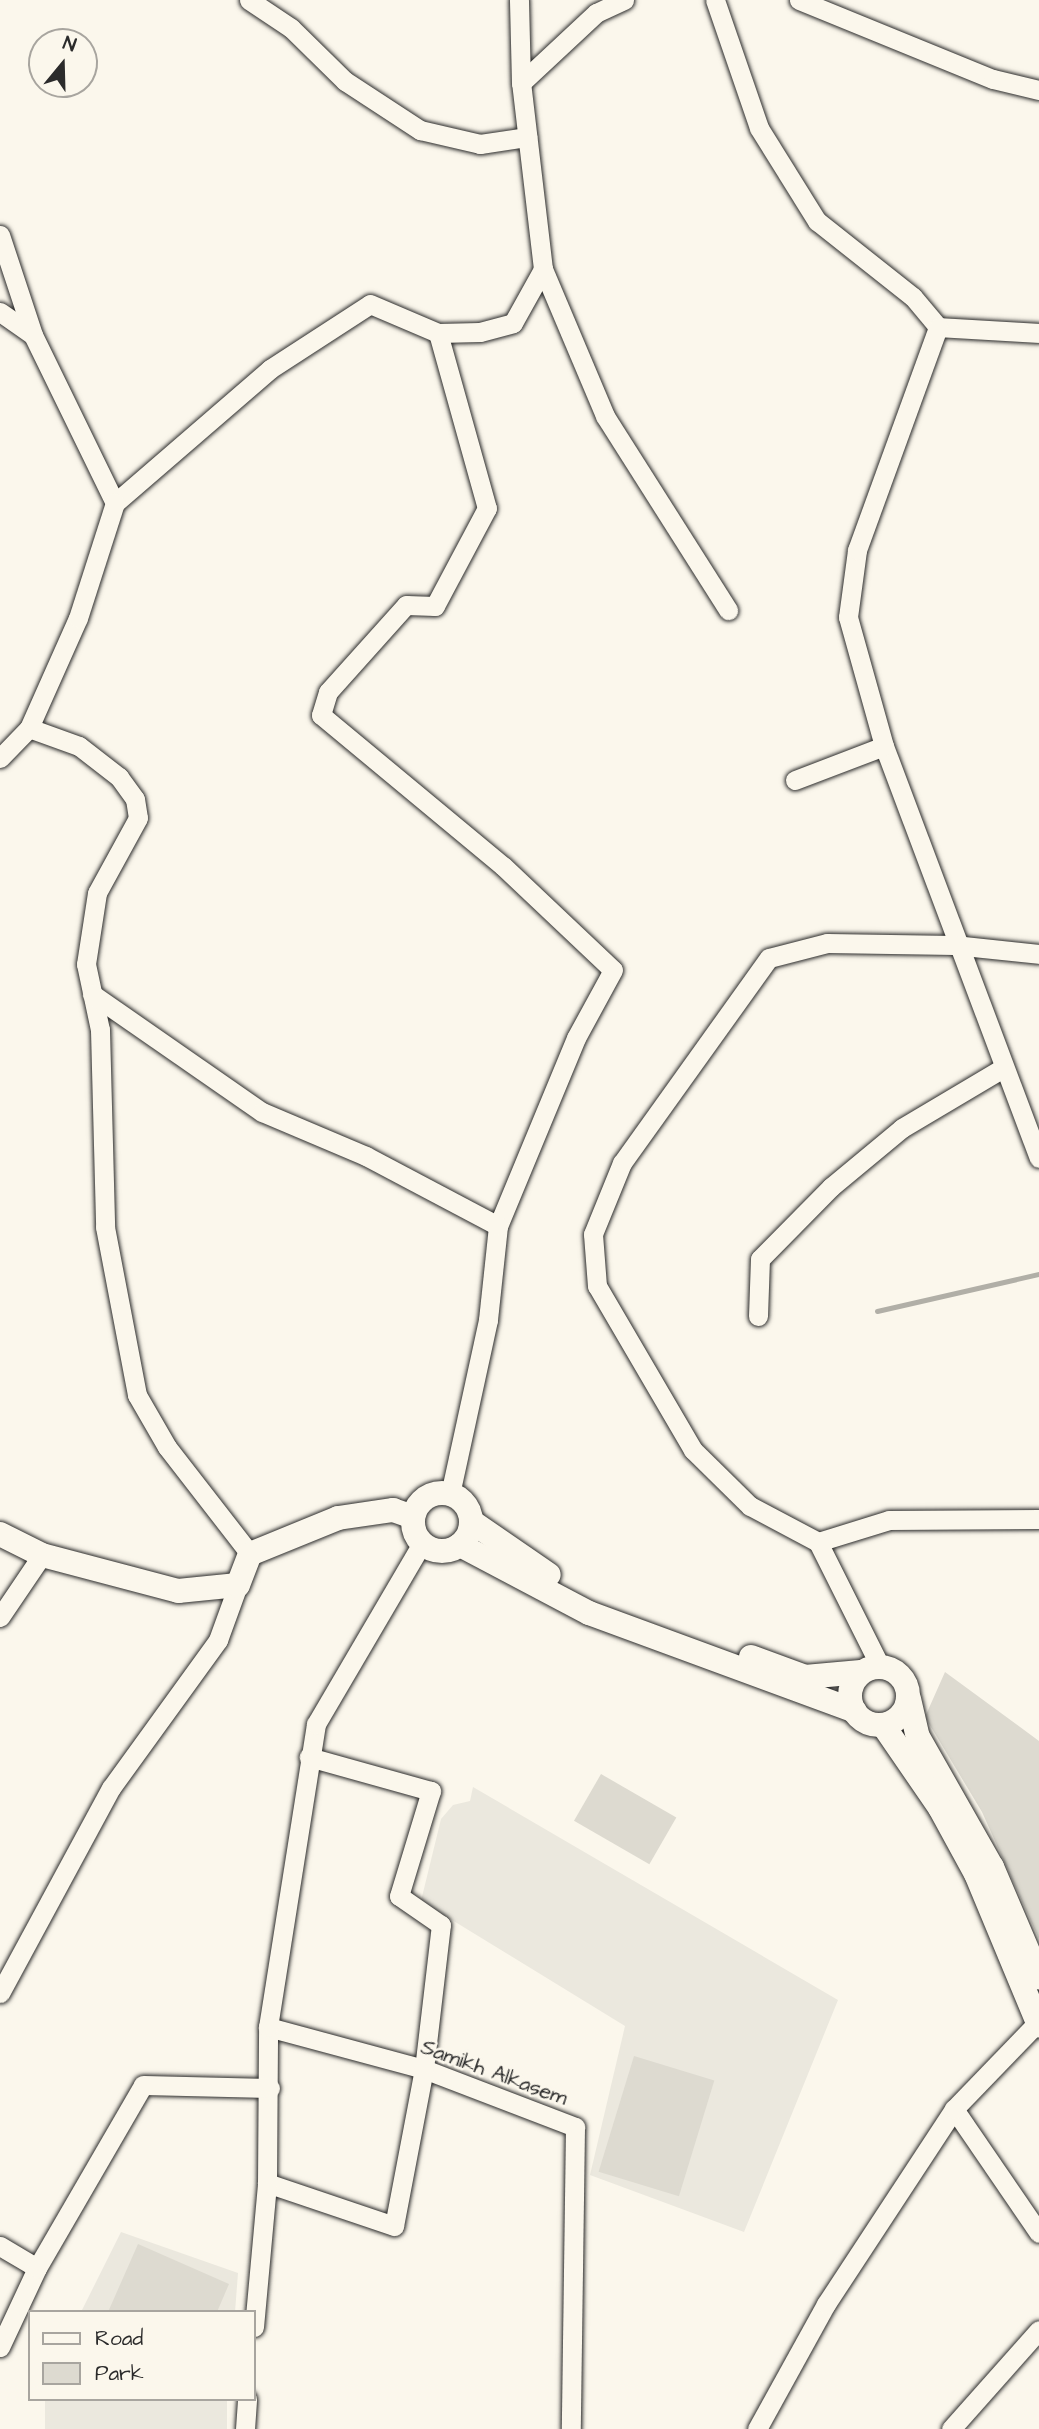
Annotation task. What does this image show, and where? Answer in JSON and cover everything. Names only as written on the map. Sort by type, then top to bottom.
[{"type":"street","points":[[249,0],[291,28],[345,81],[420,130],[480,144],[527,137]]},
{"type":"street","points":[[519,0],[521,83],[543,269],[605,416],[728,610]]},
{"type":"street","points":[[521,83],[596,13],[624,0]]},
{"type":"street","points":[[715,0],[759,128],[817,221],[914,297],[938,327],[1039,332]]},
{"type":"street","points":[[799,0],[993,79],[1039,90]]},
{"type":"street","points":[[0,235],[33,335],[115,503]]},
{"type":"street","points":[[0,758],[29,728],[78,618],[115,503],[270,369],[370,304],[438,333],[480,332],[513,323],[543,269]]},
{"type":"street","points":[[0,312],[33,335]]},
{"type":"street","points":[[938,327],[857,550],[848,617],[884,746],[954,945],[1039,1158]]},
{"type":"street","points":[[438,333],[487,508],[479,532],[435,606],[407,605],[328,692],[321,715],[503,866],[613,970],[576,1038],[498,1226],[488,1320],[450,1494]]},
{"type":"street","points":[[29,728],[79,746],[119,777],[135,799],[138,818],[97,893],[86,964],[100,1030],[105,1227],[137,1395],[167,1447],[250,1554]]},
{"type":"street","points":[[795,780],[884,746]]},
{"type":"street","points":[[871,1669],[818,1542],[750,1506],[693,1450],[597,1286],[593,1234],[622,1163],[769,958],[828,943],[954,945],[1039,954]]},
{"type":"street","points":[[92,994],[262,1112],[366,1156],[498,1226]]},
{"type":"street","points":[[758,1316],[761,1259],[822,1196],[902,1128],[1003,1068]]},
{"type":"street","points":[[422,1543],[413,1517],[423,1500],[450,1494],[466,1504],[472,1522],[595,1602],[805,1676],[871,1669],[898,1673],[909,1699],[918,1737],[992,1867],[1039,1978]]},
{"type":"street","points":[[0,1993],[111,1788],[218,1640],[250,1554],[361,1511],[393,1510],[413,1517]]},
{"type":"street","points":[[818,1542],[889,1520],[1039,1518]]},
{"type":"street","points":[[422,1543],[445,1551],[460,1545],[472,1522]]},
{"type":"street","points":[[0,1534],[42,1555],[178,1591],[237,1585]]},
{"type":"street","points":[[256,2310],[267,2183],[270,2088],[268,2027],[309,1757],[330,1695],[422,1543]]},
{"type":"street","points":[[460,1545],[589,1614],[855,1711],[883,1725],[940,1808],[976,1874],[1038,2024],[954,2109],[826,2304],[757,2429]]},
{"type":"street","points":[[0,1617],[42,1555]]},
{"type":"street","points":[[855,1711],[851,1688],[871,1669]]},
{"type":"street","points":[[883,1725],[900,1717],[909,1699]]},
{"type":"street","points":[[267,2183],[394,2226],[425,2069],[441,1925],[399,1896],[430,1791],[309,1757]]},
{"type":"street","name":"Samikh Alkasem","points":[[268,2027],[425,2069],[575,2127],[571,2429]]},
{"type":"street","points":[[0,2347],[37,2268],[143,2085],[270,2088]]},
{"type":"street","points":[[954,2109],[1039,2233]]},
{"type":"street","points":[[0,2246],[37,2268]]},
{"type":"street","points":[[951,2429],[1039,2330]]},
{"type":"street","points":[[245,2429],[247,2401]]},
{"type":"shaded area","points":[[473,1787],[838,2000],[744,2232],[590,2175],[625,2026],[421,1901],[441,1819],[453,1805],[470,1801]]},
{"type":"shaded area","points":[[121,2232],[238,2273],[235,2310],[82,2310]]},
{"type":"shaded area","points":[[45,2401],[227,2401],[227,2429],[45,2429]]},
{"type":"green space","points":[[945,1672],[1039,1741],[1039,1939],[982,1812],[925,1717]]},
{"type":"green space","points":[[601,1774],[676,1818],[649,1864],[574,1821]]},
{"type":"green space","points":[[634,2056],[714,2081],[679,2196],[599,2172]]},
{"type":"green space","points":[[138,2244],[229,2284],[218,2310],[109,2310]]},
{"type":"waterway","points":[[877,1311],[1039,1274]]}]
